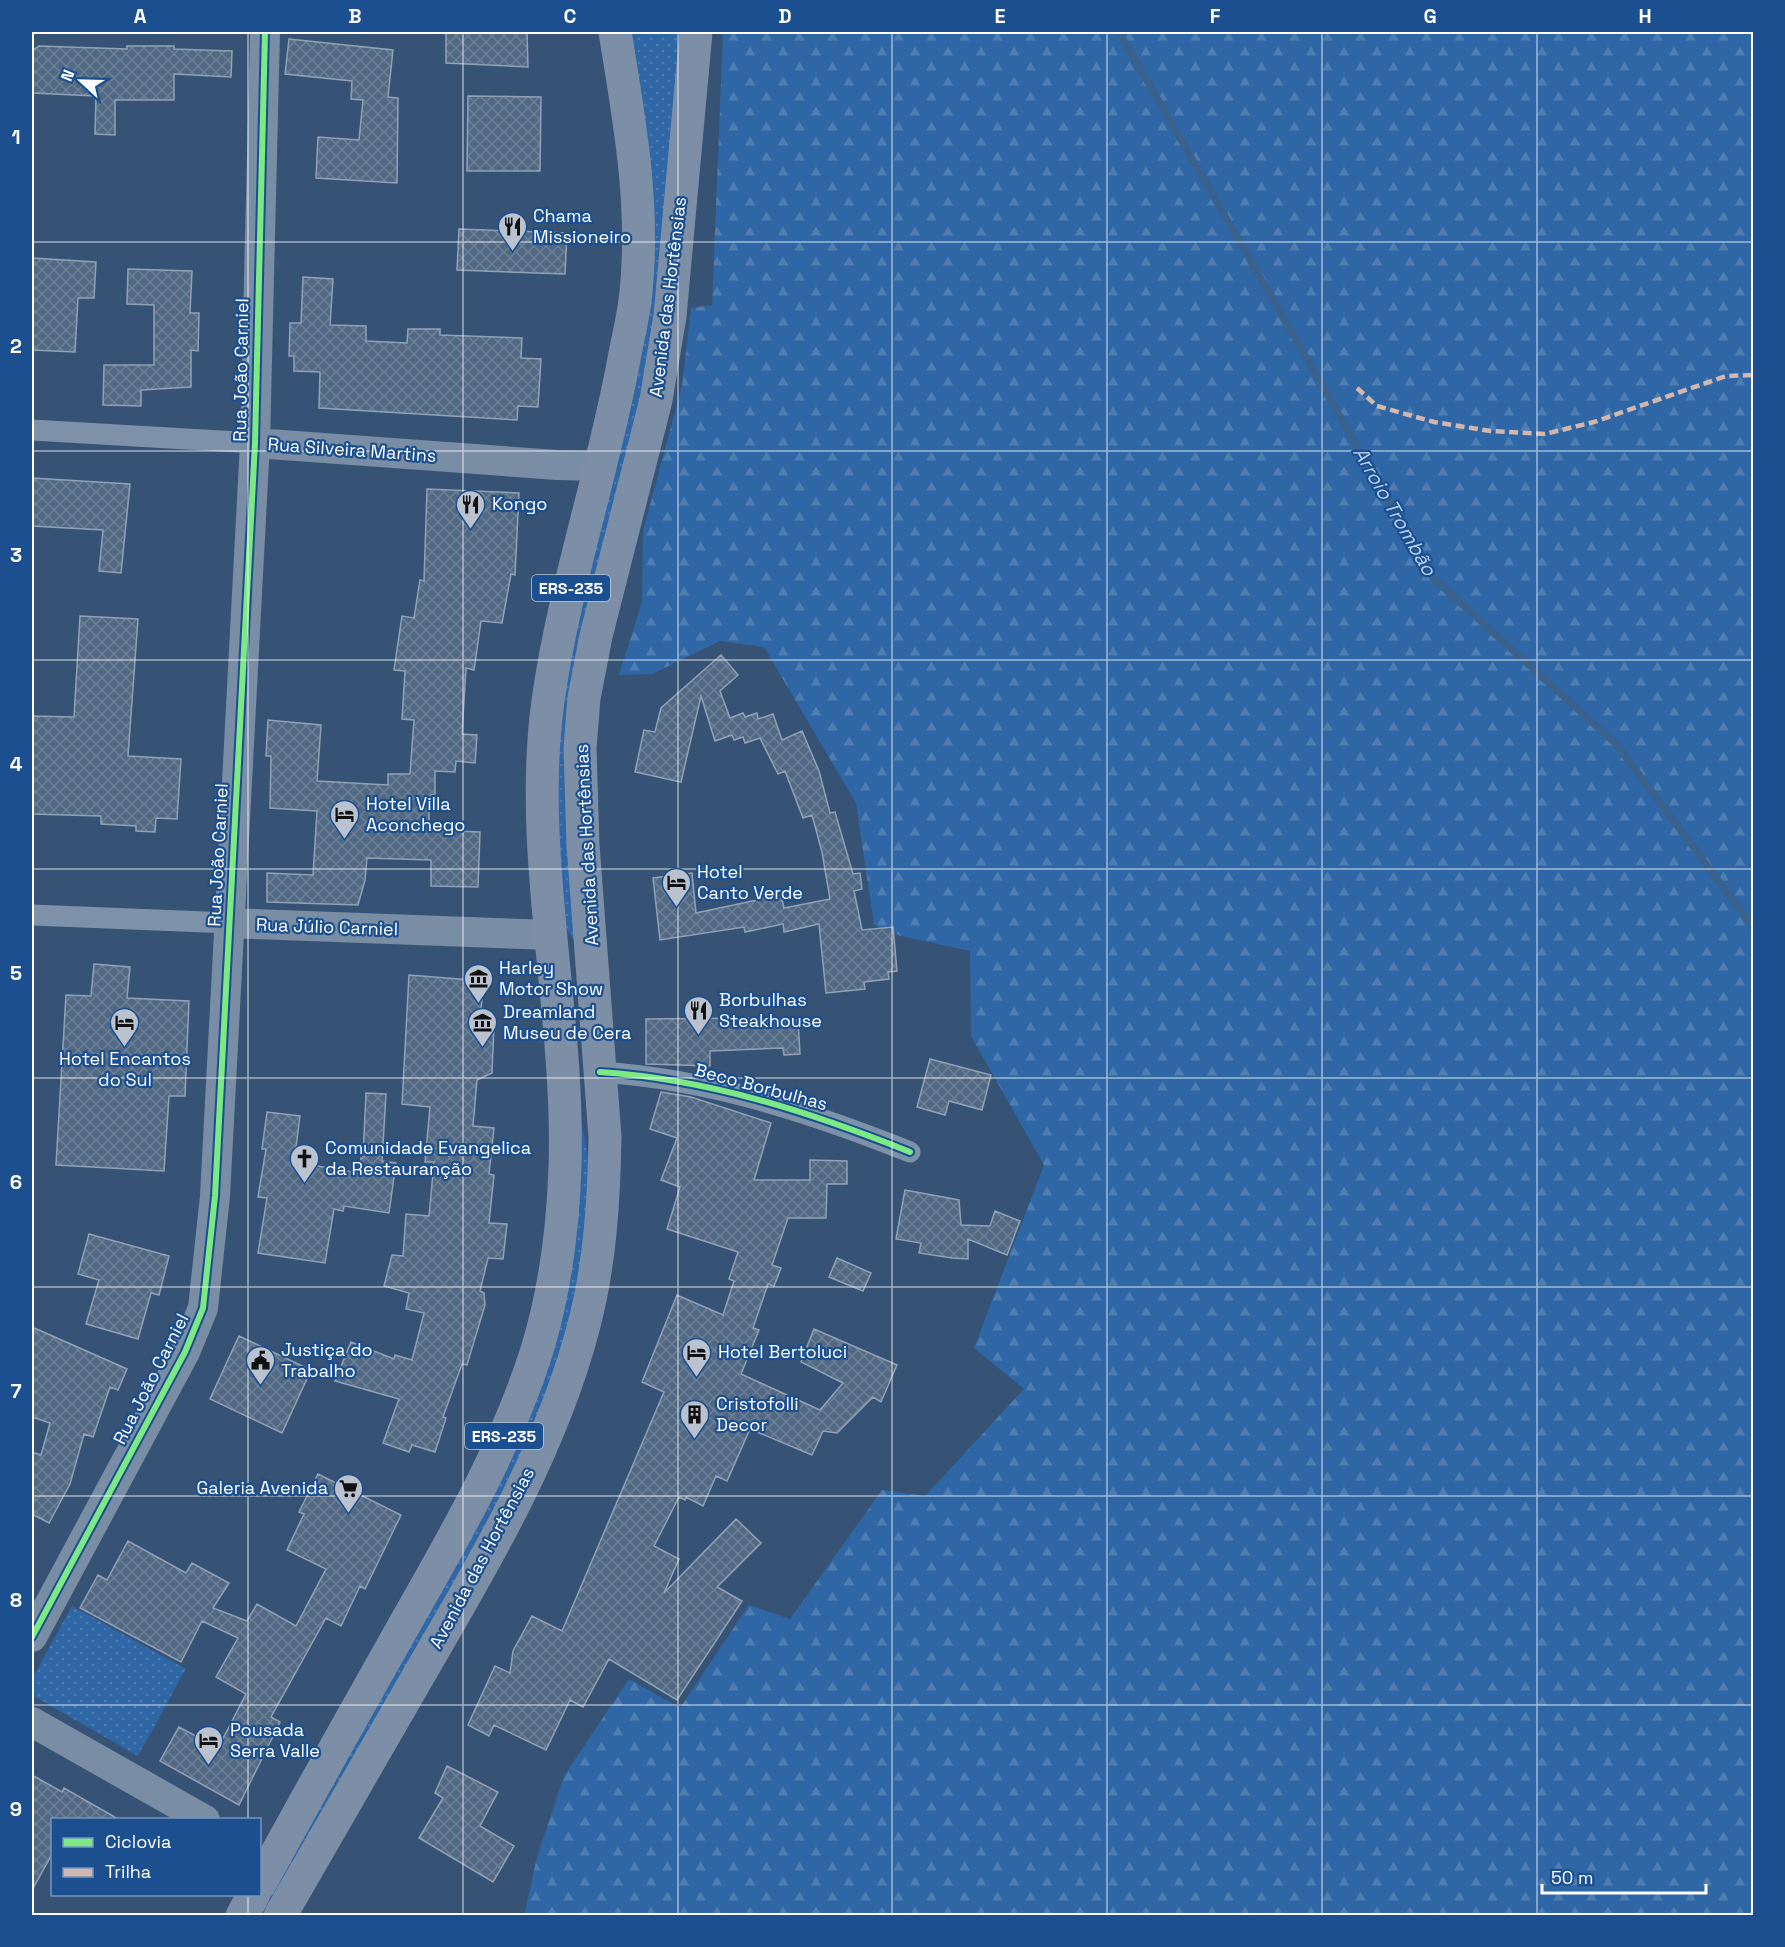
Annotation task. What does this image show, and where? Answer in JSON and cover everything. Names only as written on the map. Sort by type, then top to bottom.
[{"type":"main road","name":"Avenida das Hortênsias","points":[[264,1866],[472,1502],[497,1454],[538,1349],[552,1287],[560,1234],[565,1167],[564,1080],[550,935],[543,762],[547,706],[636,297],[639,246],[634,149],[615,32]]},
{"type":"main road","name":"Avenida das Hortênsias","points":[[280,1916],[474,1578],[543,1442],[566,1384],[586,1315],[598,1253],[605,1137],[583,845],[580,747],[584,698],[602,613],[656,400],[670,316],[696,32]]},
{"type":"main road","points":[[550,935],[564,939],[571,945],[576,964],[590,1084],[605,1137]]},
{"type":"street","name":"Rua João Carniel","points":[[32,1637],[185,1352],[203,1308],[215,1196],[255,443],[264,32]]},
{"type":"street","name":"Rua Silveira Martins","points":[[32,430],[601,466]]},
{"type":"street","name":"Rua Júlio Carniel","points":[[32,915],[550,935]]},
{"type":"street","name":"Beco Borbulhas","points":[[600,1072],[675,1081],[746,1095],[831,1121],[910,1152]]},
{"type":"street","points":[[32,1722],[201,1818]]},
{"type":"green space","points":[[628,32],[680,32],[676,148],[646,378],[585,624],[575,942],[564,925],[557,797],[557,752],[569,653],[624,431]]},
{"type":"green space","points":[[723,32],[1753,32],[1753,1915],[524,1916],[537,1857],[564,1776],[629,1679],[680,1708],[749,1605],[790,1619],[882,1490],[925,1496],[1024,1389],[974,1348],[1044,1165],[971,1036],[970,951],[901,936],[874,925],[856,803],[764,647],[720,641],[652,674],[619,675],[642,602],[643,531],[682,386],[691,308],[712,305]]},
{"type":"green space","points":[[582,1125],[590,1167],[588,1220],[571,1318],[543,1408],[496,1510],[264,1916],[285,1856],[463,1550],[580,1157]]},
{"type":"green space","points":[[72,1606],[186,1669],[138,1756],[32,1695],[32,1679]]},
{"type":"building","points":[[446,32],[527,32],[528,67],[446,63]]},
{"type":"building","points":[[289,39],[393,50],[388,97],[398,98],[397,183],[316,178],[318,137],[359,140],[363,100],[351,99],[352,81],[285,74]]},
{"type":"building","points":[[39,46],[127,49],[127,46],[174,46],[174,49],[232,51],[231,77],[174,74],[174,100],[115,100],[115,135],[95,134],[96,96],[32,93],[32,51]]},
{"type":"building","points":[[468,96],[541,97],[540,171],[467,171]]},
{"type":"building","name":"Chama Missioneiro","points":[[459,229],[567,233],[565,274],[457,270]]},
{"type":"building","points":[[32,258],[96,262],[94,298],[78,298],[75,352],[32,350]]},
{"type":"building","points":[[128,269],[192,271],[190,313],[199,313],[198,351],[191,350],[191,387],[141,390],[141,406],[103,405],[104,365],[154,365],[154,305],[127,304]]},
{"type":"building","points":[[303,277],[333,279],[330,325],[366,326],[366,341],[407,343],[408,329],[440,329],[440,335],[522,338],[521,358],[541,359],[538,407],[518,406],[517,420],[319,408],[320,372],[294,371],[294,356],[289,356],[290,323],[301,323]]},
{"type":"building","points":[[32,478],[130,484],[121,573],[99,571],[103,530],[32,526]]},
{"type":"building","points":[[427,489],[519,493],[515,575],[511,574],[502,623],[481,621],[474,670],[466,668],[462,734],[477,735],[475,763],[456,761],[455,772],[435,771],[435,794],[429,796],[429,830],[480,832],[478,887],[431,886],[431,860],[367,858],[365,880],[358,905],[267,902],[267,873],[313,875],[317,811],[270,808],[271,756],[266,756],[268,720],[321,725],[317,781],[388,785],[388,774],[410,774],[414,720],[402,719],[405,671],[394,670],[402,616],[414,618],[420,580],[424,581]]},
{"type":"building","points":[[80,616],[138,619],[128,756],[181,759],[177,819],[156,818],[155,832],[136,831],[136,826],[101,824],[101,816],[32,814],[32,716],[74,717]]},
{"type":"building","points":[[721,655],[738,675],[720,691],[730,718],[743,713],[745,717],[757,713],[758,719],[773,714],[782,740],[802,731],[819,771],[830,813],[835,812],[853,874],[860,873],[862,889],[854,891],[862,930],[893,927],[897,971],[888,972],[889,979],[864,982],[865,989],[826,993],[819,924],[784,932],[783,924],[745,932],[744,927],[660,940],[653,878],[692,873],[696,913],[781,895],[784,908],[830,899],[822,852],[812,815],[803,818],[785,771],[778,774],[760,738],[745,743],[743,737],[734,740],[732,735],[715,741],[701,696],[681,782],[635,772],[644,730],[655,732],[661,708]]},
{"type":"building","points":[[94,964],[130,967],[127,998],[189,1001],[185,1096],[169,1096],[164,1171],[56,1165],[66,995],[91,996]]},
{"type":"building","points":[[409,975],[484,981],[480,1018],[494,1025],[492,1073],[477,1080],[473,1126],[494,1128],[489,1174],[494,1175],[489,1223],[507,1224],[503,1259],[488,1258],[480,1291],[484,1293],[485,1305],[467,1365],[462,1364],[443,1417],[446,1418],[435,1452],[412,1445],[409,1452],[383,1443],[399,1399],[335,1381],[351,1342],[394,1359],[395,1355],[412,1360],[424,1313],[406,1309],[409,1293],[384,1286],[392,1255],[403,1256],[406,1214],[429,1216],[434,1162],[425,1162],[430,1107],[402,1104]]},
{"type":"building","name":"Borbulhas Steakhouse","points":[[750,1018],[750,1023],[798,1020],[800,1054],[784,1055],[783,1048],[710,1051],[710,1066],[646,1064],[646,1019]]},
{"type":"building","points":[[930,1059],[991,1075],[982,1110],[949,1101],[945,1115],[917,1107]]},
{"type":"building","points":[[661,1092],[691,1097],[771,1123],[754,1180],[810,1180],[810,1160],[847,1161],[847,1184],[827,1184],[826,1218],[788,1218],[772,1265],[781,1268],[774,1286],[768,1284],[753,1328],[759,1330],[741,1374],[820,1410],[843,1383],[801,1362],[814,1329],[897,1365],[881,1402],[873,1397],[837,1433],[823,1431],[812,1455],[750,1429],[727,1481],[716,1476],[703,1506],[686,1497],[685,1500],[679,1497],[654,1546],[679,1559],[664,1593],[736,1519],[761,1543],[717,1587],[742,1601],[677,1700],[609,1659],[583,1707],[570,1700],[546,1750],[494,1725],[489,1736],[468,1725],[495,1666],[510,1673],[513,1651],[532,1616],[562,1631],[664,1392],[642,1382],[677,1295],[723,1315],[734,1281],[729,1279],[738,1252],[667,1229],[680,1187],[661,1180],[677,1138],[650,1129]]},
{"type":"building","points":[[366,1093],[386,1094],[382,1161],[396,1163],[389,1213],[344,1206],[343,1211],[334,1209],[325,1263],[258,1253],[267,1198],[258,1197],[266,1149],[262,1149],[267,1112],[300,1116],[294,1162],[358,1173],[361,1158],[363,1158]]},
{"type":"building","points":[[905,1190],[959,1200],[961,1225],[990,1226],[995,1211],[1020,1221],[1007,1255],[968,1239],[968,1259],[952,1258],[919,1253],[921,1243],[896,1239]]},
{"type":"building","points":[[89,1234],[169,1256],[159,1295],[151,1293],[138,1339],[86,1324],[99,1280],[78,1274]]},
{"type":"building","points":[[837,1258],[871,1273],[863,1291],[829,1277]]},
{"type":"building","points":[[32,1327],[127,1369],[118,1390],[110,1387],[93,1437],[84,1434],[70,1484],[49,1523],[32,1514],[32,1452],[41,1455],[50,1423],[32,1417]]},
{"type":"building","name":"Justiça do Trabalho","points":[[239,1336],[311,1370],[282,1433],[210,1399]]},
{"type":"building","points":[[318,1474],[401,1515],[365,1589],[360,1586],[341,1626],[326,1618],[271,1717],[280,1722],[239,1805],[160,1761],[179,1727],[218,1748],[246,1694],[216,1677],[238,1638],[202,1621],[181,1662],[80,1608],[98,1575],[107,1580],[128,1541],[186,1573],[192,1563],[229,1583],[213,1608],[247,1621],[257,1604],[296,1626],[326,1569],[287,1550],[304,1514],[299,1512]]},
{"type":"building","points":[[447,1766],[498,1792],[480,1826],[514,1846],[493,1882],[419,1838],[443,1798],[435,1793]]},
{"type":"building","points":[[32,1775],[62,1792],[64,1788],[116,1818],[51,1818],[51,1856],[32,1890]]},
{"type":"waterway","name":"Arroio Trombão","points":[[1119,32],[1433,578],[1616,744],[1754,928]]},
{"type":"marked path","points":[[1357,388],[1377,406],[1434,422],[1490,431],[1545,434],[1594,422],[1726,376],[1754,375]]},
{"type":"cycle path","points":[[32,1637],[185,1352],[203,1308],[215,1196],[255,443],[265,32]]},
{"type":"cycle path","points":[[600,1072],[680,1082],[758,1100],[835,1124],[910,1152]]},
{"type":"place","name":"Chama Missioneiro","points":[[512,252]]},
{"type":"place","name":"Kongo","points":[[471,530]]},
{"type":"place","name":"Hotel Villa Aconchego","points":[[345,840]]},
{"type":"place","name":"Hotel Canto Verde","points":[[676,908]]},
{"type":"place","name":"Harley Motor Show","points":[[478,1004]]},
{"type":"place","name":"Borbulhas Steakhouse","points":[[698,1036]]},
{"type":"place","name":"Hotel Encantos do Sul","points":[[125,1048]]},
{"type":"place","name":"Dreamland Museu de Cera","points":[[482,1048]]},
{"type":"place","name":"Comunidade Evangelica da Restauranção","points":[[304,1184]]},
{"type":"place","name":"Hotel Bertoluci","points":[[697,1378]]},
{"type":"place","name":"Justiça do Trabalho","points":[[260,1386]]},
{"type":"place","name":"Cristofolli Decor","points":[[695,1440]]},
{"type":"place","name":"Galeria Avenida","points":[[349,1514]]},
{"type":"place","name":"Pousada Serra Valle","points":[[209,1766]]}]
